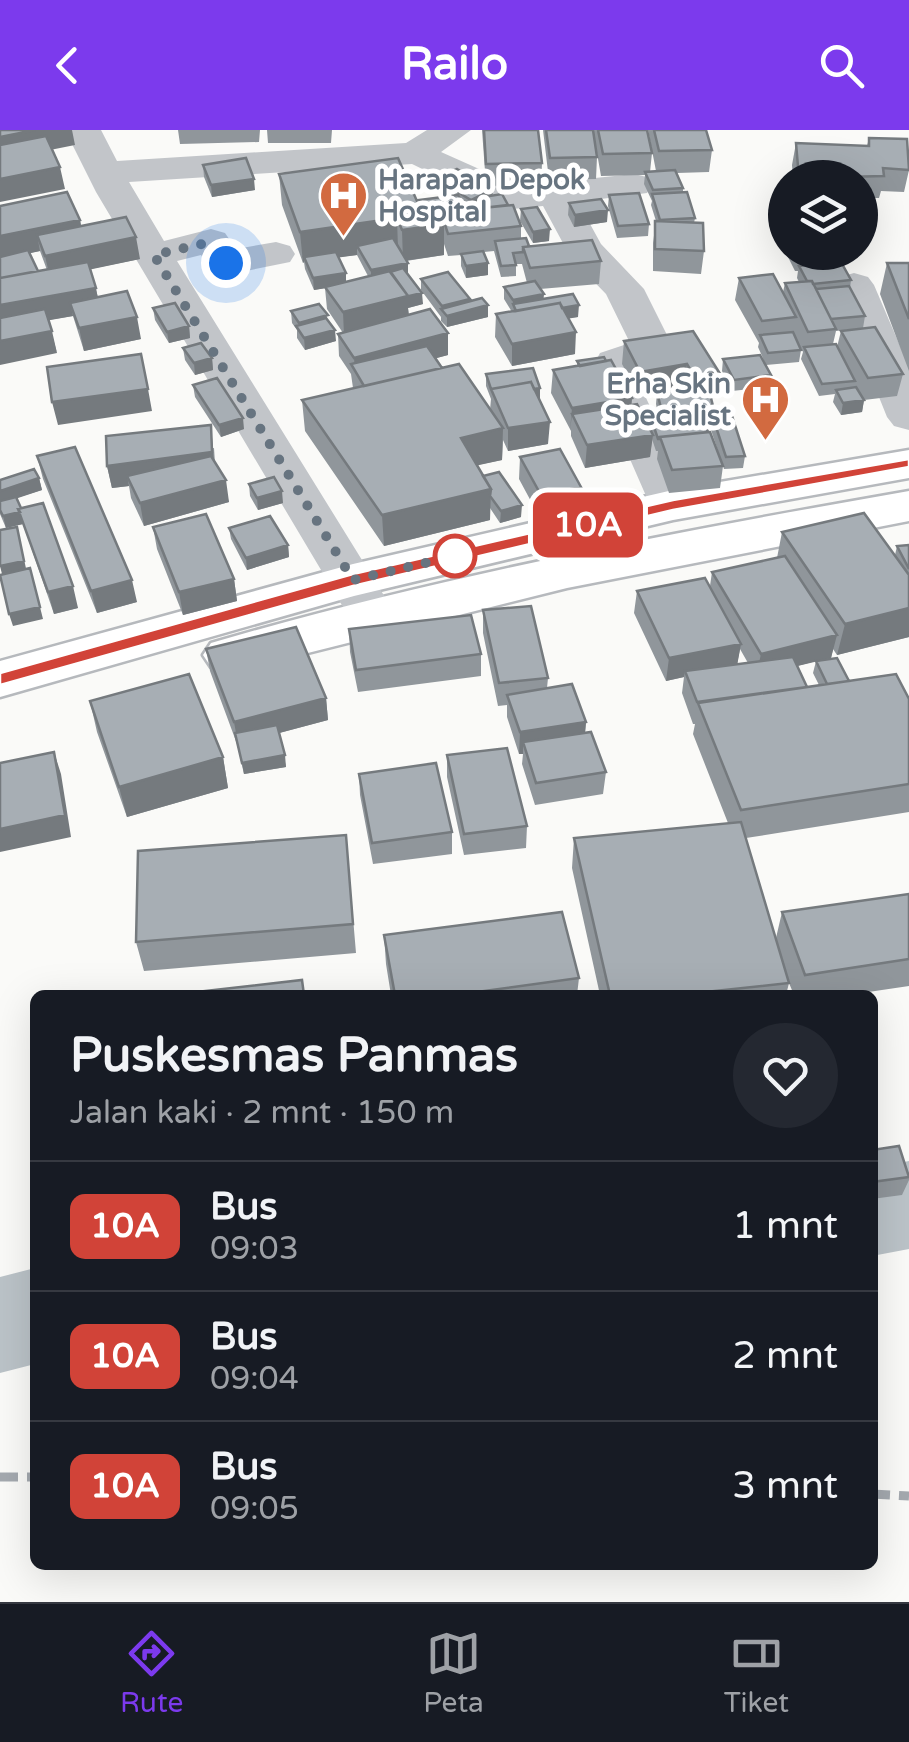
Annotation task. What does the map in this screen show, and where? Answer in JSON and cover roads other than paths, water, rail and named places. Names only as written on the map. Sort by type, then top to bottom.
[{"type":"main road","points":[[0,718],[362,598],[673,505],[909,464]]},
{"type":"main road","points":[[0,679],[362,598],[909,506]]},
{"type":"street","points":[[95,170],[438,136],[499,195],[555,194],[634,184]]},
{"type":"street","points":[[95,170],[370,145]]},
{"type":"street","points":[[95,170],[154,255],[362,598]]},
{"type":"street","points":[[555,194],[585,250],[624,290],[652,345],[650,350],[615,362],[612,370],[673,505]]},
{"type":"street","points":[[154,255],[203,226],[226,263],[276,254]]},
{"type":"street","points":[[854,285],[909,417]]},
{"type":"waterway","points":[[878,1211],[909,1205]]},
{"type":"waterway","points":[[0,1325],[30,1317]]},
{"type":"railway","points":[[0,1477],[30,1477]]},
{"type":"railway","points":[[878,1494],[909,1496]]},
{"type":"place","name":"Harapan Depok Hospital","points":[[343,238]]},
{"type":"place","name":"Erha Skin Specialist","points":[[766,442]]}]
